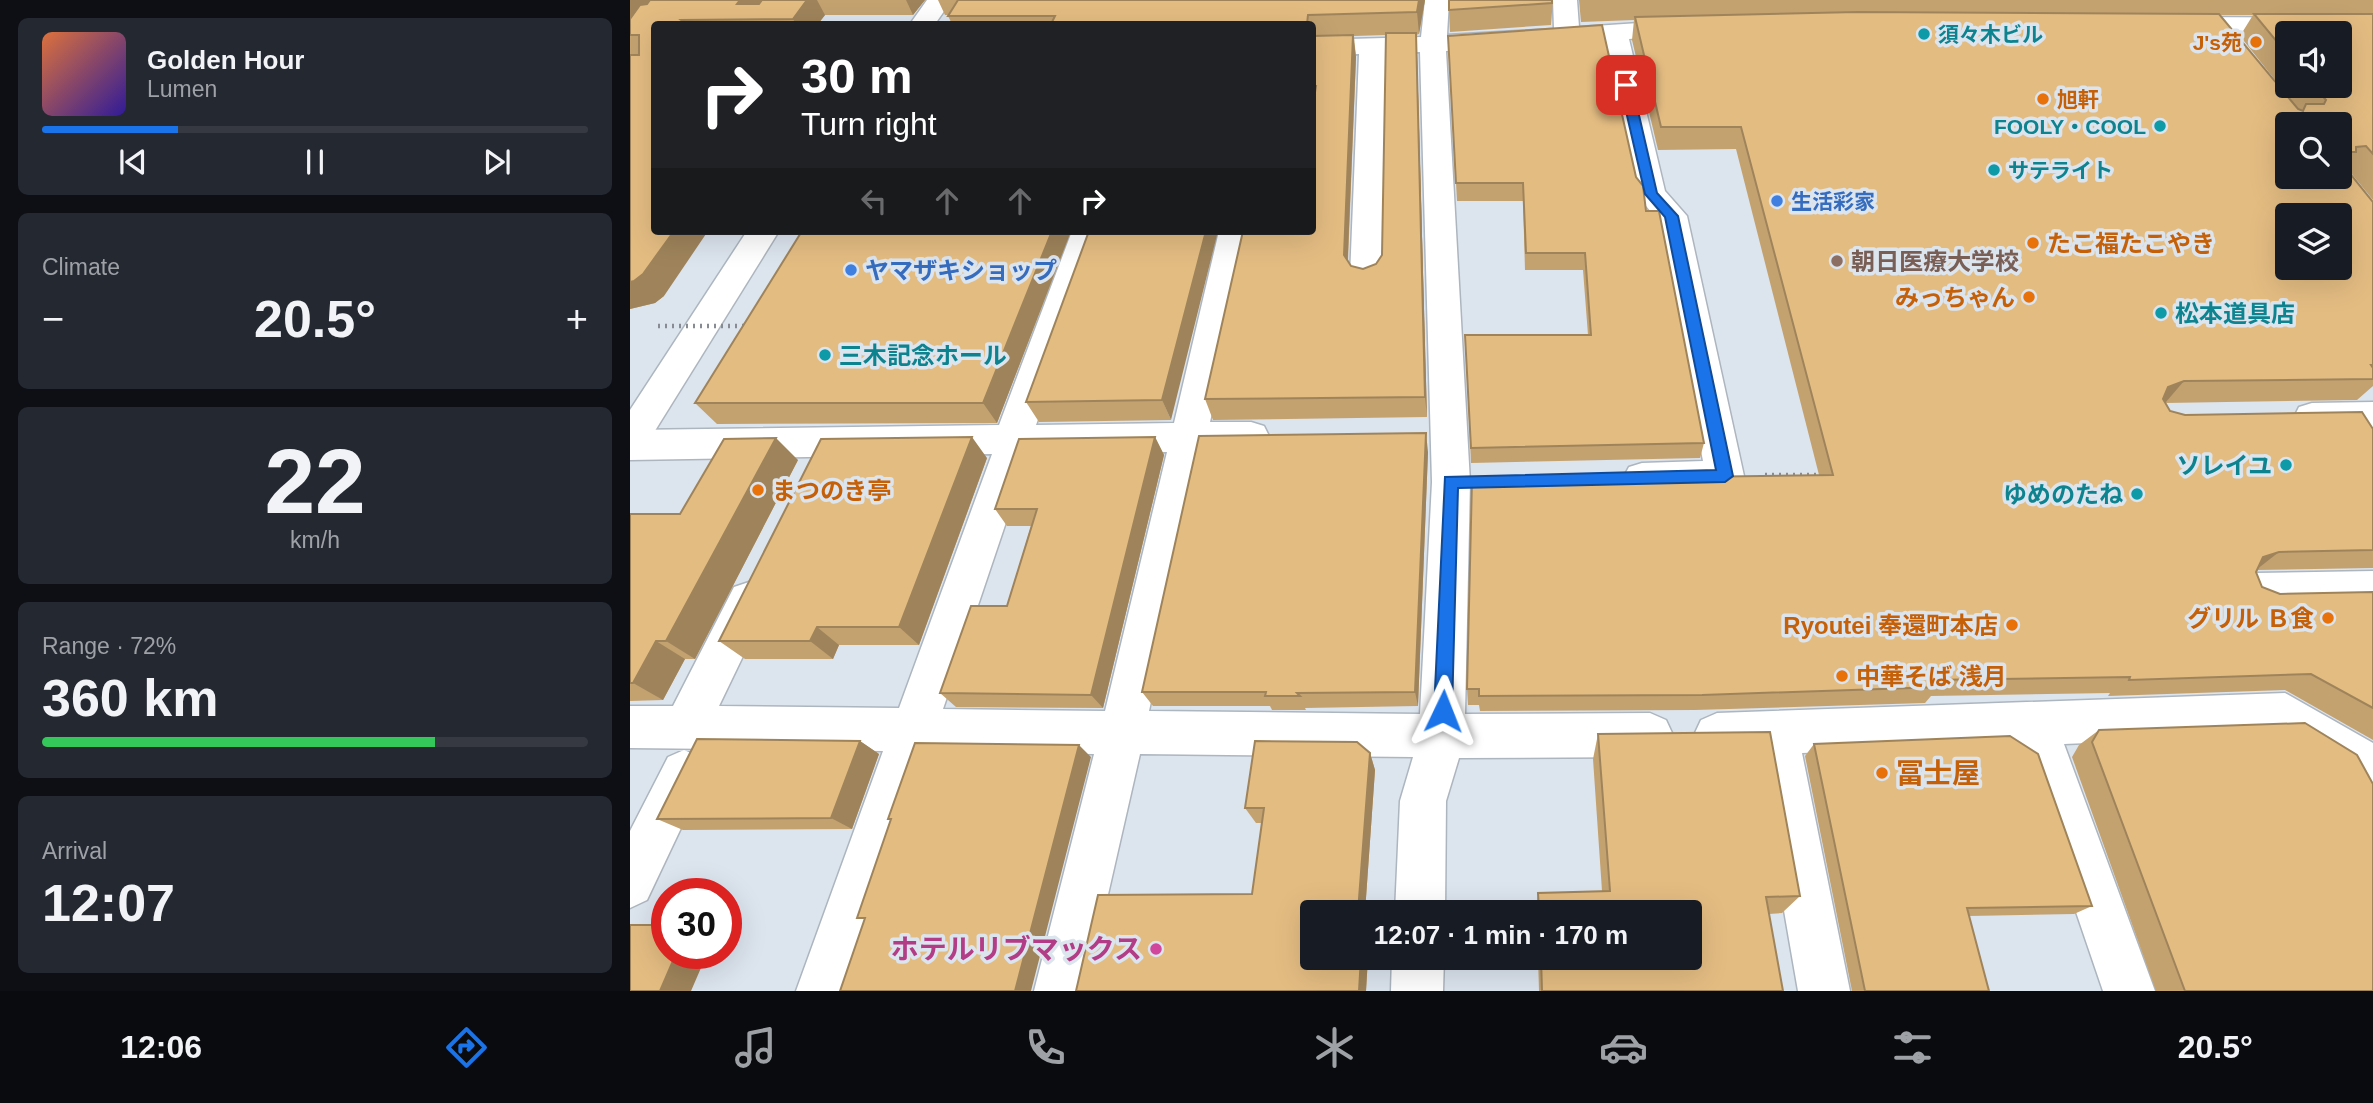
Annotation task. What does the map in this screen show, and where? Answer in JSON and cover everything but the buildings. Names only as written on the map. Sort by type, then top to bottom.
[{"type":"street","points":[[924,21],[940,0]]},
{"type":"street","points":[[1420,900],[1423,801],[1442,736],[1451,482],[1434,434],[1433,44],[1437,0]]},
{"type":"street","points":[[1565,0],[1567,34]]},
{"type":"street","points":[[1316,48],[1433,44],[1567,34],[1704,18]]},
{"type":"street","points":[[2151,25],[2369,30]]},
{"type":"street","points":[[2215,26],[2232,48]]},
{"type":"street","points":[[1602,479],[1725,476],[1672,216],[1651,194],[1614,30]]},
{"type":"street","points":[[1366,277],[1373,46]]},
{"type":"street","points":[[630,443],[760,235]]},
{"type":"street","points":[[822,991],[1010,456],[1012,439],[1087,235]]},
{"type":"street","points":[[1060,991],[1122,733],[1234,235]]},
{"type":"street","points":[[2277,418],[2373,416]]},
{"type":"street","points":[[630,443],[1284,436]]},
{"type":"street","points":[[809,479],[828,442]]},
{"type":"street","points":[[1451,482],[1492,481]]},
{"type":"street","points":[[630,883],[766,566]]},
{"type":"street","points":[[2256,591],[2373,589]]},
{"type":"street","points":[[630,727],[914,728],[1442,736],[1776,734],[2285,714],[2373,769]]},
{"type":"street","points":[[2034,722],[2129,991]]},
{"type":"street","points":[[1776,734],[1824,991]]},
{"type":"street","points":[[1418,970],[1418,991]]},
{"type":"path","points":[[659,326],[762,326]]},
{"type":"path","points":[[1725,476],[1835,475]]},
{"type":"place","name":"須々木ビル","points":[[1924,34]]},
{"type":"place","name":"J's苑","points":[[2256,42]]},
{"type":"place","name":"旭軒","points":[[2043,99]]},
{"type":"place","name":"FOOLY・COOL","points":[[2160,126]]},
{"type":"place","name":"サテライト","points":[[1994,170]]},
{"type":"place","name":"生活彩家","points":[[1777,201]]},
{"type":"place","name":"たこ福たこやき","points":[[2033,243]]},
{"type":"place","name":"朝日医療大学校","points":[[1837,261]]},
{"type":"place","name":"ヤマザキショップ","points":[[851,270]]},
{"type":"place","name":"みっちゃん","points":[[2029,297]]},
{"type":"place","name":"松本道具店","points":[[2161,313]]},
{"type":"place","name":"三木記念ホール","points":[[825,355]]},
{"type":"place","name":"ソレイユ","points":[[2286,465]]},
{"type":"place","name":"まつのき亭","points":[[758,490]]},
{"type":"place","name":"ゆめのたね","points":[[2137,494]]},
{"type":"place","name":"グリル Ｂ食","points":[[2328,618]]},
{"type":"place","name":"Ryoutei 奉還町本店","points":[[2012,625]]},
{"type":"place","name":"中華そば 浅月","points":[[1842,676]]},
{"type":"place","name":"冨士屋","points":[[1882,773]]},
{"type":"place","name":"ホテルリブマックス","points":[[1156,949]]},
{"type":"route","points":[[1443,711],[1451,482],[1725,476],[1672,216],[1651,194],[1626,85]]}]
